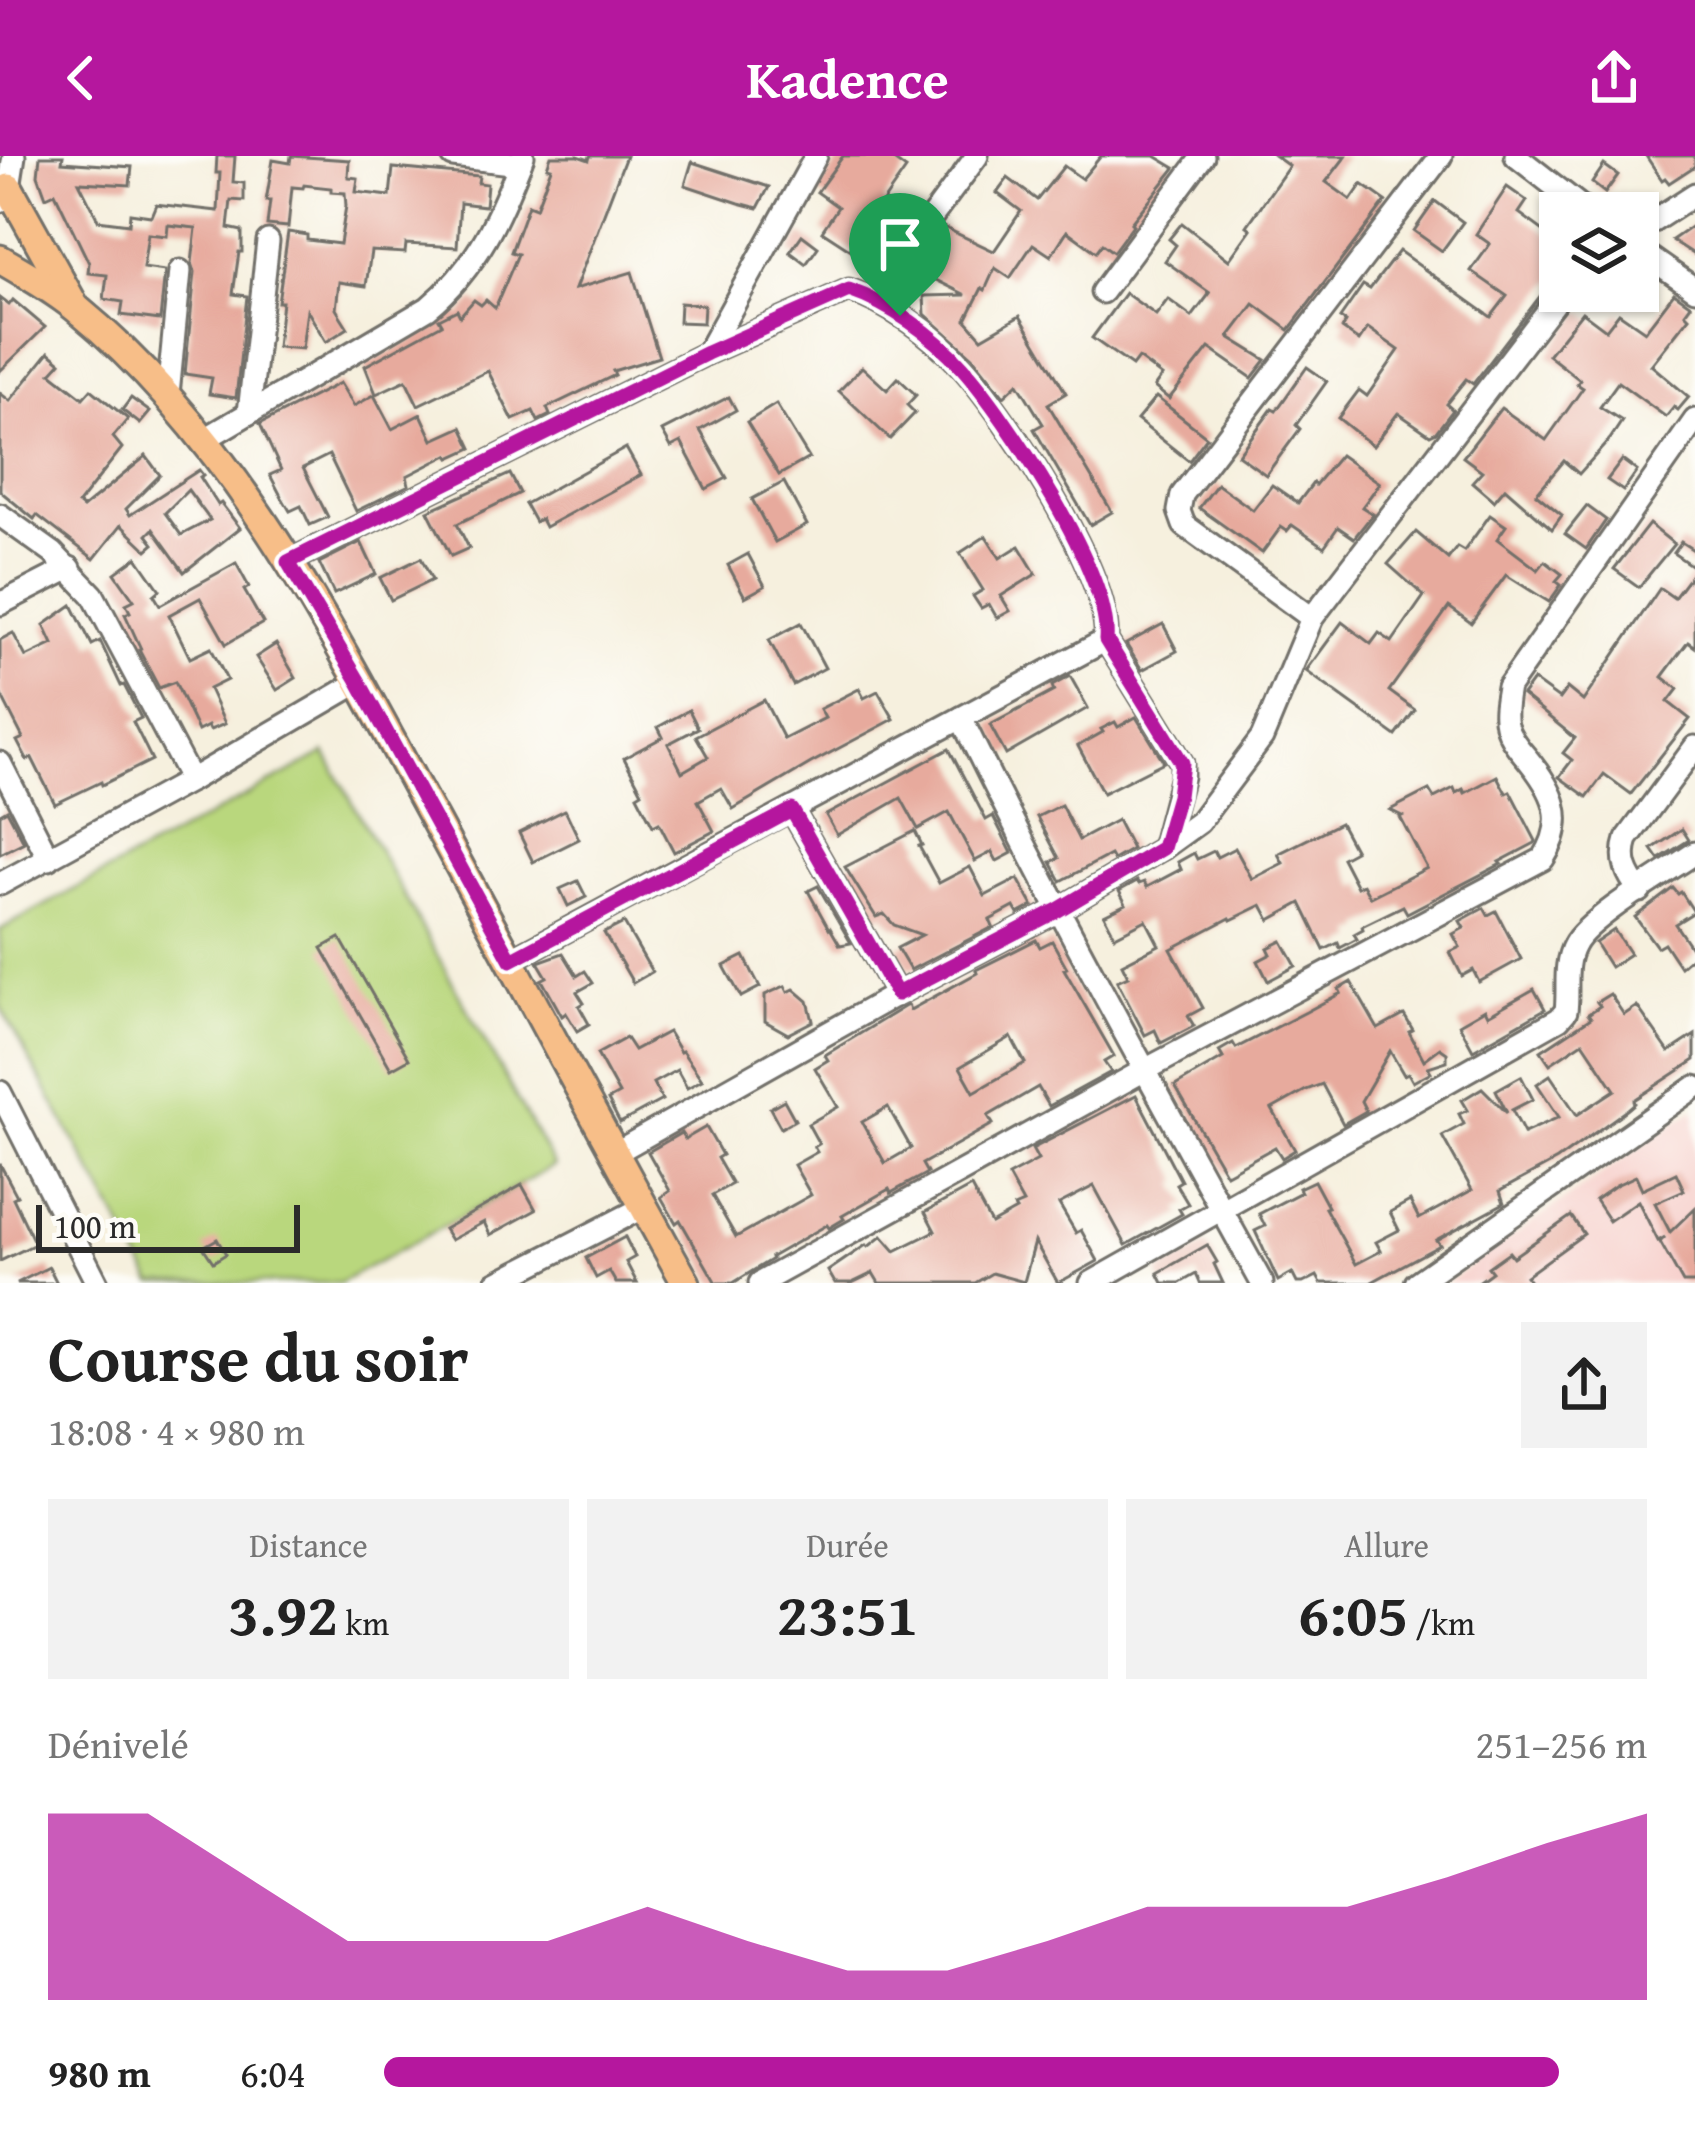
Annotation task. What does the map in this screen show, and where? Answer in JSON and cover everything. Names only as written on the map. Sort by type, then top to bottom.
[{"type":"main road","points":[[4,194],[75,307]]},
{"type":"main road","points":[[0,259],[75,307],[168,395],[205,439],[288,562],[359,682],[686,1283]]},
{"type":"street","points":[[4,194],[14,156]]},
{"type":"street","points":[[205,439],[448,292],[480,253],[521,160],[453,156]]},
{"type":"street","points":[[707,353],[817,156]]},
{"type":"street","points":[[872,298],[977,156]]},
{"type":"street","points":[[1102,292],[1203,156]]},
{"type":"street","points":[[1312,618],[1184,526],[1179,512],[1182,495],[1441,156]]},
{"type":"street","points":[[1516,156],[1561,192]]},
{"type":"street","points":[[1659,217],[1695,194]]},
{"type":"street","points":[[249,413],[268,241]]},
{"type":"street","points":[[1659,264],[1695,289]]},
{"type":"street","points":[[168,395],[180,272]]},
{"type":"street","points":[[288,562],[707,353],[849,290],[872,298],[961,365],[1022,450],[1067,524],[1101,600],[1106,640],[1182,763],[1163,848]]},
{"type":"street","points":[[615,1153],[897,994],[1058,910],[1199,822],[1262,738],[1312,618],[1547,312]]},
{"type":"street","points":[[760,1283],[1143,1071],[1543,859],[1554,842],[1554,798],[1506,729],[1508,687],[1695,420]]},
{"type":"street","points":[[0,514],[70,568],[93,595],[190,780]]},
{"type":"street","points":[[0,604],[70,568]]},
{"type":"street","points":[[511,960],[1106,640]]},
{"type":"street","points":[[0,884],[359,682]]},
{"type":"street","points":[[961,718],[1143,1071],[1262,1283]]},
{"type":"street","points":[[1640,892],[1625,864],[1627,839],[1695,747]]},
{"type":"street","points":[[0,763],[50,859]]},
{"type":"street","points":[[792,810],[897,994]]},
{"type":"street","points":[[1091,1283],[1559,1019],[1566,1011],[1572,947],[1586,928],[1695,853]]},
{"type":"street","points":[[1416,1283],[1695,1087]]},
{"type":"street","points":[[0,1092],[97,1283]]},
{"type":"street","points":[[496,1283],[644,1207]]},
{"type":"shaded area","points":[[1695,1109],[1695,1283],[1446,1283]]},
{"type":"green space","points":[[325,753],[554,1166],[339,1283],[153,1283],[0,1006],[0,930]]},
{"type":"building","points":[[40,156],[132,167],[130,185],[79,182],[98,220],[129,224],[130,213],[151,216],[156,204],[218,211],[217,156],[235,156],[233,182],[244,183],[244,201],[231,200],[228,228],[242,231],[233,294],[247,296],[236,398],[209,394],[212,378],[185,374],[196,228],[168,225],[167,236],[148,234],[143,268],[165,271],[160,320],[121,315],[123,302],[104,299],[107,275],[88,273],[89,263],[55,193],[46,197],[38,175]]},
{"type":"building","points":[[291,156],[349,160],[348,177],[358,178],[356,192],[390,196],[393,168],[479,176],[478,183],[487,184],[485,206],[460,203],[457,247],[406,244],[405,253],[371,251],[366,286],[339,282],[336,309],[348,328],[326,342],[307,310],[302,349],[277,347],[288,232],[340,244],[346,206],[345,193],[331,192],[331,188],[292,187],[288,227],[267,225],[273,160],[290,163]]},
{"type":"building","points":[[551,156],[589,160],[590,156],[626,156],[575,289],[632,272],[659,357],[613,371],[615,375],[547,408],[550,415],[538,421],[533,411],[513,420],[488,371],[418,405],[406,380],[376,394],[365,366],[442,324],[439,319],[457,310],[460,316],[474,300],[481,305],[486,300],[495,308],[518,254],[511,252],[528,205],[536,208]]},
{"type":"building","points":[[843,156],[888,156],[906,169],[883,202],[910,219],[874,265],[822,231],[838,207],[817,192]]},
{"type":"building","points":[[1101,156],[1155,156],[1175,168],[1113,252],[1102,244],[1096,252],[1067,231],[1051,256],[1033,244],[1010,278],[995,268],[966,320],[982,338],[1020,316],[1066,393],[1048,404],[1112,512],[1090,525],[1034,429],[1043,424],[1018,383],[1004,396],[973,357],[925,314],[924,296],[966,295],[916,270],[943,227],[994,251],[1021,211],[997,193],[1008,178],[1037,200],[1064,166],[1082,179]]},
{"type":"building","points":[[1275,156],[1346,156],[1326,182],[1351,200],[1362,184],[1386,201],[1289,330],[1254,304],[1229,337],[1266,360],[1252,378],[1209,348],[1169,399],[1154,387],[1162,376],[1138,358],[1132,366],[1092,338],[1125,293],[1156,315],[1168,299],[1192,317],[1210,293],[1165,261],[1176,245],[1169,239],[1182,223],[1229,260],[1289,166]]},
{"type":"building","points":[[1646,156],[1695,156],[1695,166],[1669,183]]},
{"type":"building","points":[[692,162],[769,187],[758,208],[739,203],[685,185]]},
{"type":"building","points":[[1604,165],[1618,175],[1606,192],[1592,183]]},
{"type":"building","points":[[1507,187],[1527,201],[1519,213],[1539,228],[1539,298],[1473,384],[1466,379],[1446,404],[1453,410],[1436,432],[1430,435],[1398,413],[1373,446],[1338,418],[1359,390],[1367,396],[1399,350],[1368,328],[1359,341],[1342,329],[1346,322],[1340,318],[1363,285],[1370,289],[1399,251],[1491,317],[1507,296],[1471,271],[1490,244],[1476,234]]},
{"type":"building","points":[[1435,201],[1463,222],[1442,251],[1414,231]]},
{"type":"building","points":[[1695,224],[1695,255],[1672,240]]},
{"type":"building","points":[[802,235],[818,247],[806,264],[790,252]]},
{"type":"building","points":[[1674,293],[1691,305],[1685,313],[1689,317],[1651,365],[1689,397],[1666,417],[1618,382],[1600,407],[1622,421],[1610,439],[1579,474],[1564,461],[1536,494],[1562,515],[1552,529],[1505,488],[1494,501],[1472,482],[1482,471],[1463,457],[1501,408],[1546,440],[1583,388],[1577,384],[1580,380],[1548,355],[1582,312],[1606,330],[1619,313],[1645,331]]},
{"type":"building","points":[[0,298],[9,305],[13,300],[45,327],[0,371]]},
{"type":"building","points":[[680,303],[704,305],[703,323],[679,322]]},
{"type":"building","points":[[49,352],[61,362],[51,373],[83,398],[91,389],[128,419],[113,437],[122,448],[78,504],[83,508],[146,456],[160,475],[126,509],[130,515],[199,470],[218,505],[240,528],[184,572],[153,529],[147,535],[154,544],[147,550],[121,525],[94,559],[0,491],[0,393],[10,401]],"holes":[[[188,490],[210,520],[181,535],[165,513]]]},
{"type":"building","points":[[862,367],[887,390],[898,378],[916,395],[907,405],[915,413],[890,439],[839,391]]},
{"type":"building","points":[[1307,367],[1327,381],[1266,475],[1238,455]]},
{"type":"building","points":[[340,383],[354,406],[374,395],[392,429],[421,414],[433,440],[462,427],[472,448],[407,476],[409,485],[356,511],[329,455],[303,468],[328,517],[310,525],[301,506],[290,511],[270,475],[281,470],[260,424]]},
{"type":"building","points":[[729,397],[736,410],[700,430],[727,478],[706,489],[681,442],[671,447],[662,431]]},
{"type":"building","points":[[1156,397],[1207,437],[1189,461],[1137,420]]},
{"type":"building","points":[[131,398],[150,412],[140,424],[122,410]]},
{"type":"building","points":[[776,404],[809,458],[779,475],[747,422]]},
{"type":"building","points":[[626,448],[641,475],[545,527],[541,519],[535,522],[525,504]]},
{"type":"building","points":[[1340,455],[1380,483],[1362,507],[1373,514],[1354,538],[1338,527],[1324,547],[1292,525],[1287,531],[1281,527],[1262,553],[1199,508],[1217,484],[1253,510],[1272,485],[1298,503]]},
{"type":"building","points":[[1622,460],[1637,471],[1623,491],[1607,480]]},
{"type":"building","points":[[510,474],[520,493],[457,524],[469,548],[451,556],[428,511]]},
{"type":"building","points":[[784,482],[807,525],[775,542],[752,499]]},
{"type":"building","points":[[1587,506],[1606,520],[1586,549],[1565,534]]},
{"type":"building","points":[[1490,515],[1506,526],[1497,539],[1538,570],[1545,561],[1562,574],[1556,581],[1561,585],[1549,602],[1506,575],[1471,623],[1449,607],[1389,691],[1415,710],[1396,736],[1306,671],[1342,622],[1371,644],[1379,633],[1392,642],[1424,596],[1388,564],[1416,532],[1448,559],[1457,547],[1464,551]]},
{"type":"building","points":[[1649,524],[1674,544],[1639,587],[1614,569]]},
{"type":"building","points":[[986,536],[1000,558],[1019,546],[1036,574],[1001,596],[1010,611],[997,618],[989,604],[981,608],[973,596],[983,590],[960,553]]},
{"type":"building","points":[[361,542],[376,574],[334,594],[319,563]]},
{"type":"building","points":[[1681,542],[1695,551],[1695,568],[1673,553]]},
{"type":"building","points":[[748,554],[765,586],[745,597],[728,565]]},
{"type":"building","points":[[137,557],[160,590],[154,595],[160,605],[236,563],[249,587],[244,590],[263,623],[226,644],[200,598],[169,615],[190,658],[211,648],[227,680],[209,689],[225,724],[198,731],[175,682],[159,688],[125,614],[130,612],[126,604],[134,600],[115,573]]},
{"type":"building","points":[[421,558],[432,580],[391,600],[380,578]]},
{"type":"building","points":[[1695,570],[1695,647],[1688,642],[1662,677],[1678,689],[1668,702],[1690,719],[1631,794],[1604,774],[1587,797],[1559,777],[1572,760],[1563,753],[1575,738],[1522,695],[1533,680],[1559,699],[1567,688],[1583,701],[1660,588],[1674,598]]},
{"type":"building","points":[[72,605],[92,645],[100,641],[124,685],[141,718],[133,722],[152,760],[55,804],[32,758],[27,760],[17,741],[23,738],[0,693],[0,640],[13,633],[26,657],[53,644],[44,625]]},
{"type":"building","points":[[801,623],[825,668],[793,685],[769,640]]},
{"type":"building","points":[[1163,624],[1177,651],[1142,670],[1126,644]]},
{"type":"building","points":[[276,644],[296,678],[277,690],[256,657]]},
{"type":"building","points":[[1070,676],[1088,708],[1006,755],[990,725],[1054,691],[1052,686]]},
{"type":"building","points":[[859,689],[864,698],[878,691],[894,719],[733,809],[721,788],[698,801],[714,831],[674,852],[659,823],[653,826],[624,758],[663,737],[658,727],[689,710],[698,728],[668,744],[682,772],[708,757],[696,736],[764,700],[784,739],[825,718],[820,709]]},
{"type":"building","points":[[1136,717],[1164,762],[1103,793],[1078,746],[1115,722],[1118,727]]},
{"type":"building","points":[[949,749],[986,820],[993,816],[1012,853],[997,861],[992,852],[975,861],[949,812],[918,829],[901,798],[837,835],[826,815]]},
{"type":"building","points":[[1497,776],[1506,793],[1510,791],[1535,843],[1407,913],[1403,906],[1362,926],[1354,934],[1357,939],[1340,948],[1338,943],[1324,950],[1301,903],[1270,920],[1262,905],[1230,918],[1171,949],[1203,1008],[1188,1016],[1194,1026],[1161,1043],[1155,1030],[1145,1035],[1117,981],[1128,976],[1122,964],[1159,945],[1146,920],[1115,936],[1104,915],[1126,904],[1119,891],[1137,881],[1147,887],[1181,869],[1178,862],[1194,853],[1197,859],[1214,851],[1217,857],[1235,848],[1252,879],[1283,863],[1278,854],[1340,823],[1355,851],[1342,858],[1357,887],[1363,884],[1370,897],[1427,868],[1402,816],[1390,810],[1429,790],[1434,798],[1454,788],[1456,793],[1463,789],[1465,793]]},
{"type":"building","points":[[1061,805],[1079,840],[1117,820],[1132,849],[1061,881],[1051,862],[1059,858],[1037,817]]},
{"type":"building","points":[[7,810],[24,842],[0,854],[0,814]]},
{"type":"building","points":[[565,810],[579,839],[533,862],[519,833]]},
{"type":"building","points":[[1682,829],[1689,840],[1659,859],[1652,849]]},
{"type":"building","points":[[915,831],[939,883],[970,867],[985,896],[1018,879],[1033,906],[1018,914],[1014,907],[990,920],[993,927],[910,970],[897,948],[922,935],[894,925],[884,914],[876,917],[845,867]]},
{"type":"building","points":[[578,881],[586,897],[568,906],[560,889]]},
{"type":"building","points":[[818,886],[851,943],[840,945],[829,929],[808,891]]},
{"type":"building","points":[[1673,888],[1694,912],[1675,924],[1695,954],[1680,967],[1664,943],[1657,947],[1635,917]]},
{"type":"building","points":[[1484,908],[1488,915],[1496,911],[1521,959],[1479,982],[1473,970],[1462,976],[1450,952],[1460,947],[1453,934],[1464,928],[1460,921]]},
{"type":"building","points":[[624,923],[652,972],[633,983],[604,933]]},
{"type":"building","points":[[1614,930],[1630,954],[1610,967],[1595,943]]},
{"type":"building","points":[[340,938],[409,1059],[391,1069],[322,948]]},
{"type":"building","points":[[1036,940],[1040,947],[1052,941],[1114,1056],[1104,1062],[1111,1072],[1049,1106],[1038,1087],[988,1116],[993,1124],[922,1164],[927,1173],[891,1193],[889,1189],[733,1283],[716,1283],[680,1220],[676,1223],[661,1197],[670,1191],[648,1152],[681,1133],[685,1139],[706,1127],[732,1184],[712,1195],[736,1237],[811,1195],[794,1165],[817,1152],[814,1147],[819,1144],[808,1124],[838,1107],[815,1068],[828,1060],[825,1055]],"holes":[[[1011,1037],[1025,1063],[974,1092],[960,1067]],[[888,1107],[911,1148],[885,1163],[862,1122]]]},
{"type":"building","points":[[1282,941],[1296,966],[1268,981],[1258,961]]},
{"type":"building","points":[[563,953],[577,976],[585,971],[593,983],[577,992],[589,1024],[577,1031],[566,1013],[562,1016],[541,980],[547,977],[538,962]]},
{"type":"building","points":[[744,956],[760,987],[741,997],[724,966]]},
{"type":"building","points":[[1351,982],[1378,1029],[1404,1015],[1424,1060],[1440,1048],[1447,1053],[1447,1061],[1428,1067],[1431,1072],[1413,1082],[1390,1051],[1361,1101],[1366,1111],[1343,1124],[1322,1084],[1306,1090],[1272,1109],[1295,1150],[1282,1158],[1275,1147],[1226,1174],[1175,1086],[1223,1058],[1219,1051],[1233,1043],[1236,1048],[1306,1012],[1341,993],[1339,989]]},
{"type":"building","points":[[785,986],[808,1001],[813,1021],[788,1034],[765,1021],[765,995]]},
{"type":"building","points":[[1534,989],[1545,1009],[1473,1050],[1459,1024],[1485,1009],[1488,1015]]},
{"type":"building","points":[[1610,994],[1624,1015],[1637,1006],[1669,1052],[1695,1035],[1695,1060],[1557,1160],[1500,1191],[1504,1203],[1370,1283],[1321,1283],[1317,1276],[1297,1283],[1292,1273],[1278,1281],[1255,1231],[1265,1226],[1259,1214],[1301,1192],[1299,1188],[1314,1181],[1356,1264],[1381,1251],[1376,1242],[1399,1230],[1390,1212],[1410,1201],[1419,1219],[1472,1190],[1442,1136],[1464,1124],[1459,1114],[1468,1110],[1462,1100],[1482,1088],[1507,1113],[1496,1090],[1521,1076],[1533,1099],[1512,1110],[1524,1133],[1559,1117],[1537,1084],[1550,1075],[1577,1115],[1615,1090],[1583,1042],[1550,1064],[1541,1051],[1591,1018],[1588,1014],[1600,1006],[1597,1002]]},
{"type":"building","points":[[668,1032],[702,1080],[687,1088],[677,1070],[653,1083],[662,1100],[620,1123],[608,1100],[619,1094],[597,1054],[626,1038],[634,1050]]},
{"type":"building","points":[[1136,1095],[1181,1181],[1176,1184],[1188,1204],[1179,1209],[1182,1214],[1126,1245],[1094,1186],[1059,1204],[1098,1261],[1058,1283],[1035,1242],[1024,1282],[992,1273],[975,1283],[879,1283],[873,1273],[852,1283],[835,1283],[828,1271],[882,1236],[895,1251],[935,1231],[925,1212],[971,1187],[991,1224],[1016,1210],[1023,1203],[1008,1176],[1038,1160],[1032,1149]]},
{"type":"building","points":[[784,1100],[795,1120],[781,1128],[770,1108]]},
{"type":"building","points":[[0,1164],[35,1244],[0,1261]]},
{"type":"building","points":[[1676,1173],[1684,1190],[1655,1203],[1670,1232],[1695,1208],[1695,1283],[1683,1283],[1660,1242],[1665,1237],[1658,1241],[1638,1201],[1609,1221],[1595,1200],[1636,1176],[1642,1189]]},
{"type":"building","points":[[522,1185],[536,1210],[490,1235],[484,1222],[451,1240],[444,1229]]},
{"type":"building","points":[[1571,1216],[1584,1234],[1526,1276],[1531,1283],[1477,1283],[1492,1272],[1488,1267],[1509,1252],[1513,1257]]},
{"type":"building","points":[[625,1237],[635,1257],[626,1262],[637,1283],[616,1283],[609,1271],[596,1278],[586,1258]]},
{"type":"building","points":[[217,1239],[226,1254],[213,1262],[203,1247]]},
{"type":"building","points":[[1207,1245],[1223,1283],[1200,1283],[1196,1274],[1180,1283],[1163,1283],[1158,1273]]},
{"type":"building","points":[[49,1267],[57,1283],[17,1283]]},
{"type":"route","points":[[849,290],[900,316],[961,365],[985,396],[1084,557],[1101,600],[1106,640],[1182,763],[1163,848],[1058,910],[897,994],[792,810],[511,960],[288,562],[707,353],[849,290]]}]
